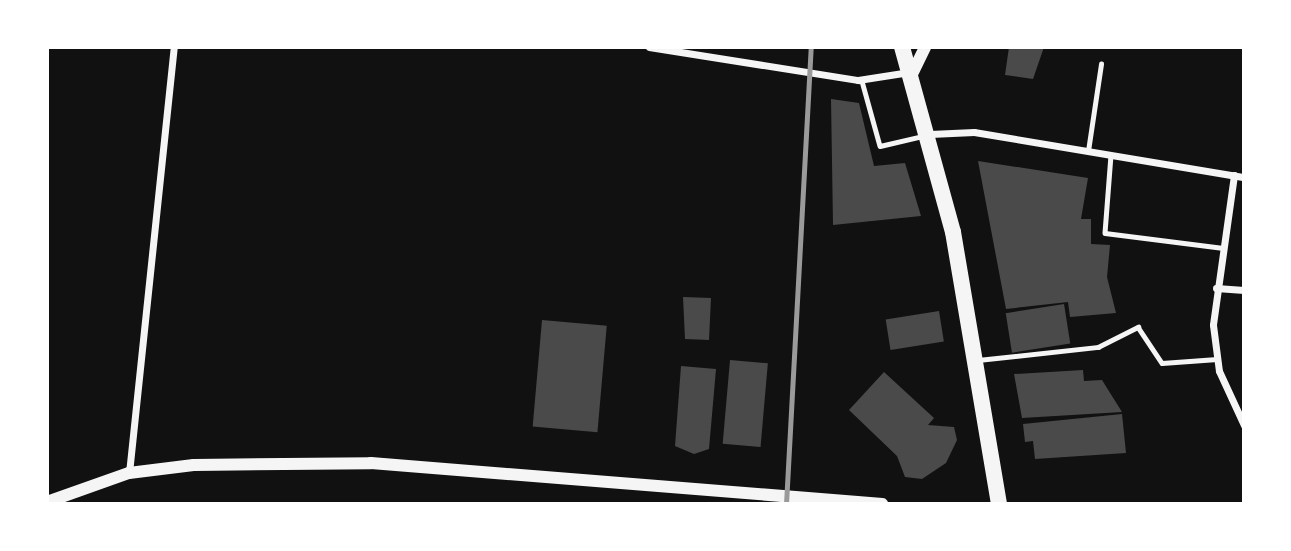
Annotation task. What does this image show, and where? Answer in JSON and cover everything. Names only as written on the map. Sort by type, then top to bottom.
[{"type":"highway","points":[[902,47],[913,72],[930,134],[977,360],[999,504]]},
{"type":"main road","points":[[913,72],[925,47]]},
{"type":"main road","points":[[47,502],[129,473],[194,465],[371,463],[882,504]]},
{"type":"street","points":[[129,473],[174,47]]},
{"type":"street","points":[[649,47],[862,81],[913,72]]},
{"type":"street","points":[[930,134],[965,131],[1244,177]]},
{"type":"street","points":[[1234,175],[1216,288],[1217,359],[1244,425]]},
{"type":"street","points":[[1216,288],[1244,290]]},
{"type":"lane","points":[[1088,151],[1101,64]]},
{"type":"lane","points":[[862,81],[880,146],[930,134]]},
{"type":"lane","points":[[1111,155],[1105,233],[1223,248]]},
{"type":"lane","points":[[977,360],[1098,347],[1138,327],[1162,363],[1217,359]]},
{"type":"building","points":[[1009,47],[1044,47],[1033,79],[1005,75]]},
{"type":"building","points":[[831,99],[859,103],[874,166],[905,163],[921,216],[833,225]]},
{"type":"building","points":[[978,161],[1088,178],[1081,219],[1091,219],[1091,244],[1110,245],[1107,277],[1116,313],[1070,317],[1068,302],[1006,309]]},
{"type":"building","points":[[683,297],[711,298],[709,340],[685,339]]},
{"type":"building","points":[[1064,304],[1070,344],[1012,353],[1006,313]]},
{"type":"building","points":[[939,311],[944,342],[891,350],[886,319]]},
{"type":"building","points":[[542,320],[607,326],[597,432],[533,427]]},
{"type":"building","points":[[730,360],[768,363],[761,447],[723,444]]},
{"type":"building","points":[[681,366],[716,369],[709,449],[694,454],[675,446]]},
{"type":"building","points":[[1083,370],[1084,381],[1102,380],[1122,412],[1022,418],[1014,374]]},
{"type":"building","points":[[884,372],[934,418],[928,425],[954,427],[957,440],[946,463],[922,479],[905,477],[897,456],[849,410]]},
{"type":"building","points":[[1122,414],[1126,453],[1035,459],[1033,441],[1025,442],[1023,424]]},
{"type":"railway","points":[[786,504],[811,47]]}]
